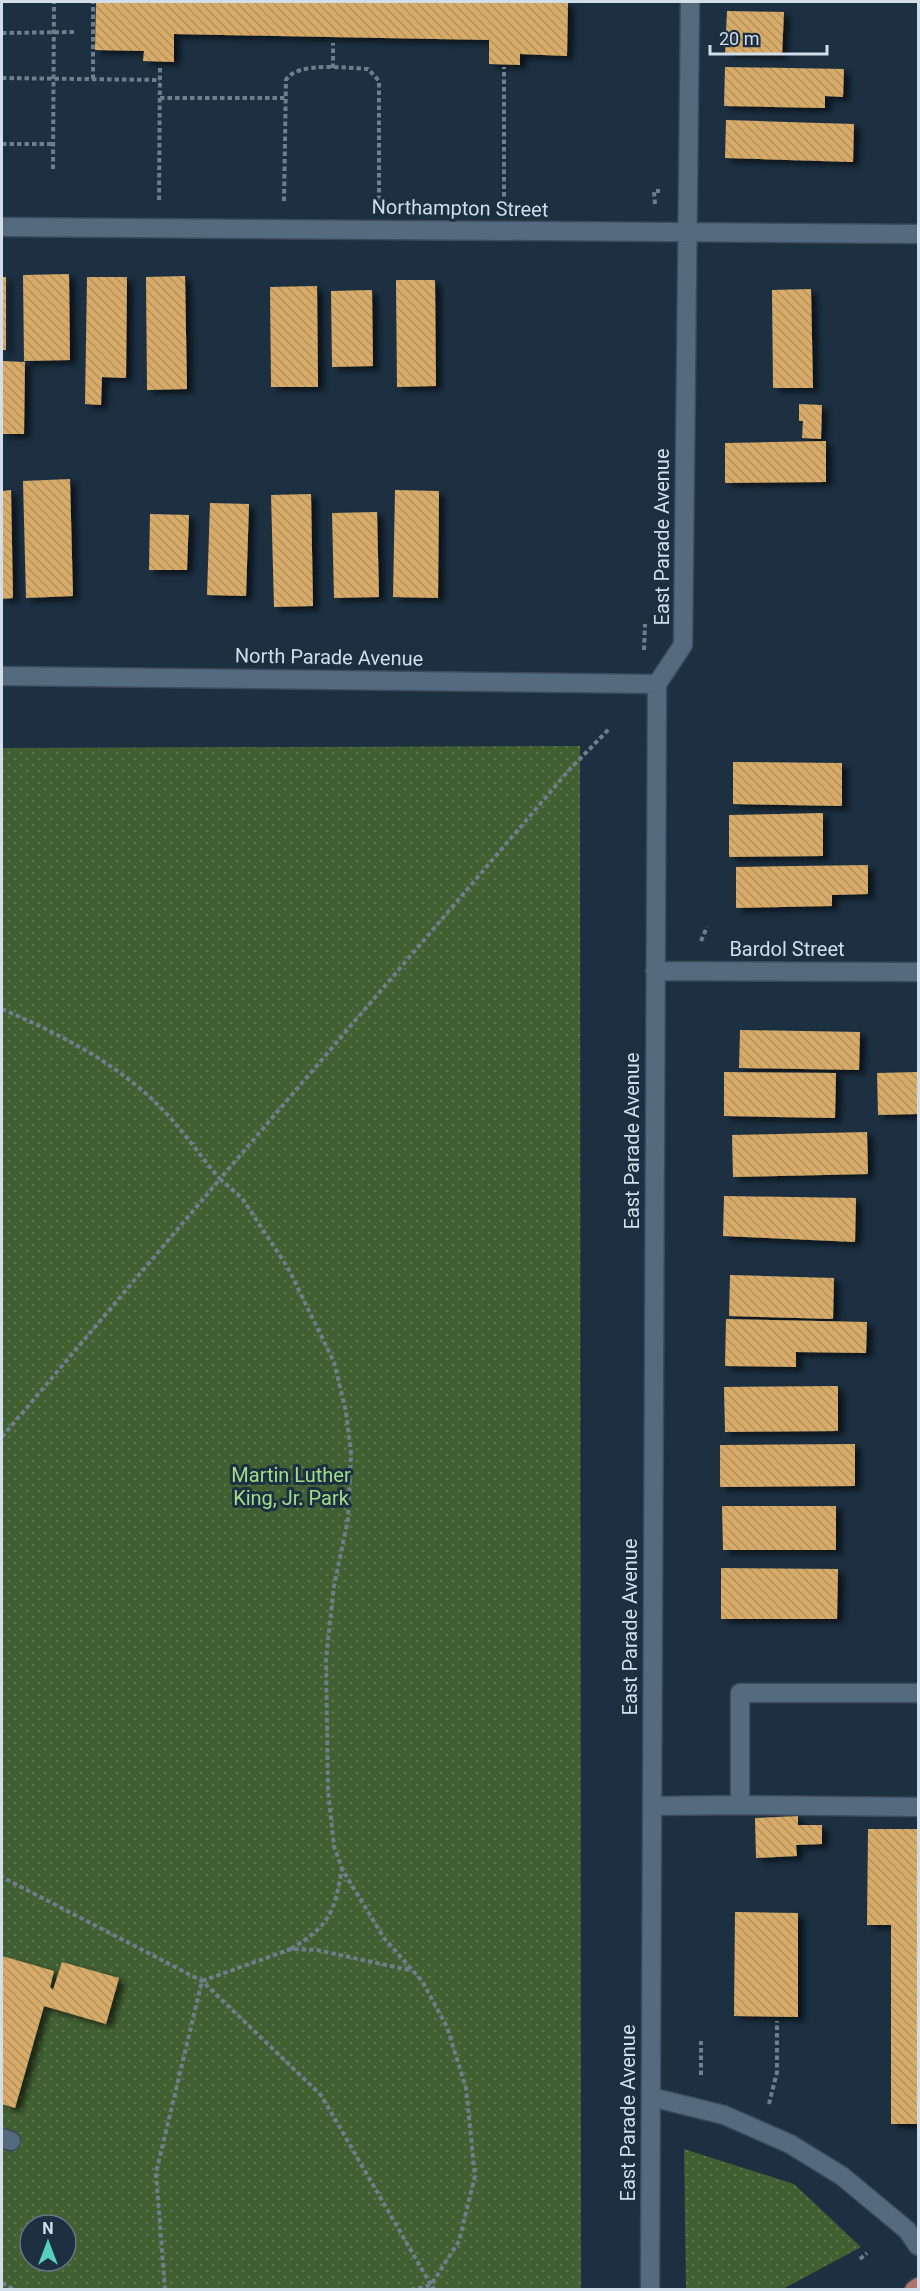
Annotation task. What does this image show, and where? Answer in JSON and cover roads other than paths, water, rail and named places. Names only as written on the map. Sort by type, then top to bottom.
[{"type":"main road","points":[[914,2289],[918,2287]]},
{"type":"street","name":"East Parade Avenue","points":[[650,2289],[657,684],[683,645],[690,2]]},
{"type":"street","name":"Northampton Street","points":[[2,227],[918,234]]},
{"type":"street","name":"North Parade Avenue","points":[[2,676],[657,684]]},
{"type":"street","name":"Bardol Street","points":[[656,971],[918,972]]},
{"type":"street","points":[[740,1805],[740,1693],[918,1693]]},
{"type":"street","points":[[652,1806],[918,1807]]},
{"type":"street","points":[[651,2097],[724,2115],[790,2144],[842,2176],[907,2230],[918,2246]]},
{"type":"park label","name":"Martin Luther King, Jr. Park","points":[[291,1486]]}]
